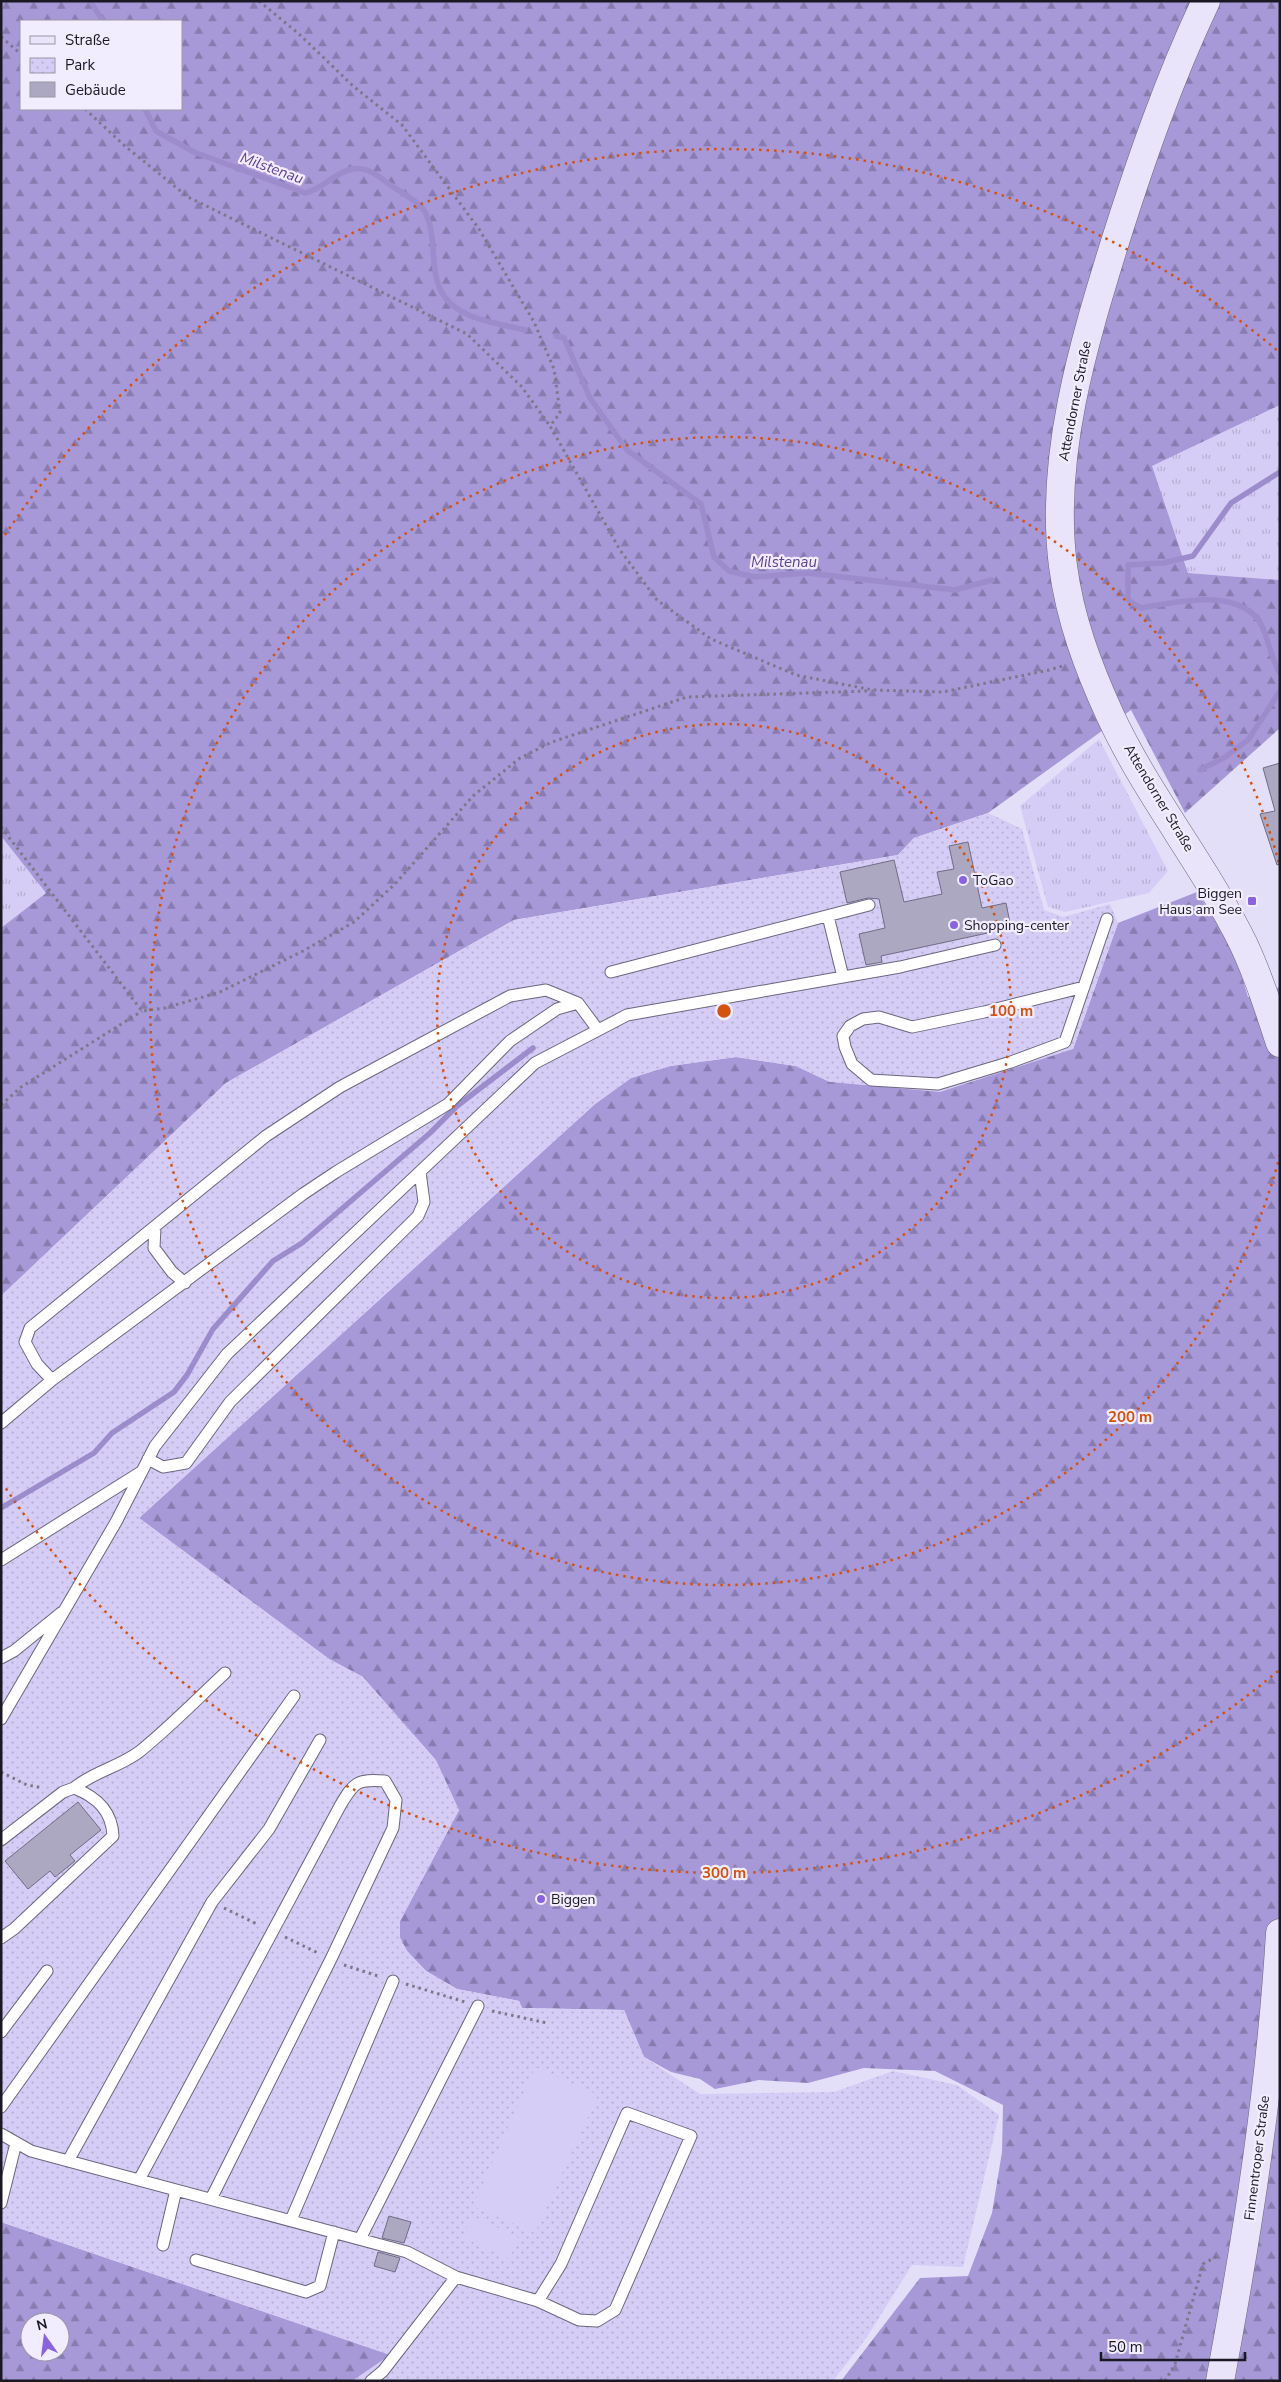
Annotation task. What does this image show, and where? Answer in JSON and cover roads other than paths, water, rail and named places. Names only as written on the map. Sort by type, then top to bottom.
[{"type":"main road","name":"Attendorner Straße","points":[[1206,1],[1162,103],[1134,182],[1096,306],[1070,413],[1063,464],[1060,514],[1062,565],[1071,614],[1085,658],[1112,719],[1151,789],[1206,877],[1253,965],[1280,1043]]},
{"type":"main road","name":"Finnentroper Straße","points":[[1220,2381],[1244,2252],[1265,2101],[1280,1933]]},
{"type":"lane","points":[[611,972],[869,905]]},
{"type":"lane","points":[[828,916],[843,977]]},
{"type":"lane","points":[[1084,986],[984,1012],[912,1027],[879,1017],[863,1019],[850,1026],[844,1036],[845,1047],[852,1064],[871,1080],[938,1084],[1011,1062],[1064,1042],[1084,986],[1107,919]]},
{"type":"lane","points":[[2,1717],[116,1522],[155,1446],[227,1354],[535,1063],[627,1015],[900,967],[995,945]]},
{"type":"lane","points":[[52,1380],[37,1364],[25,1342],[30,1328],[266,1136],[340,1087],[510,996],[546,990],[578,1003],[598,1030]]},
{"type":"lane","points":[[1,1423],[52,1380],[336,1172],[448,1104],[510,1041],[557,1009],[578,1003]]},
{"type":"lane","points":[[148,1459],[163,1467],[186,1463],[230,1402],[418,1216],[424,1202],[420,1172]]},
{"type":"lane","points":[[154,1227],[154,1248],[172,1272],[185,1283]]},
{"type":"lane","points":[[1,1560],[141,1472]]},
{"type":"lane","points":[[1,1658],[14,1651],[66,1609]]},
{"type":"lane","points":[[1,1840],[83,1780],[106,1771],[138,1752],[225,1673]]},
{"type":"lane","points":[[1,2107],[294,1696]]},
{"type":"lane","points":[[68,2161],[212,1902],[269,1829],[320,1740]]},
{"type":"lane","points":[[139,2180],[272,1930],[353,1785],[365,1779],[385,1781],[396,1800],[393,1828],[331,1959],[211,2199]]},
{"type":"lane","points":[[1,1938],[14,1929],[113,1836],[108,1811],[86,1792],[69,1790]]},
{"type":"lane","points":[[1,2032],[48,1970]]},
{"type":"lane","points":[[291,2220],[393,1980]]},
{"type":"lane","points":[[360,2239],[478,2006]]},
{"type":"lane","points":[[1,2134],[31,2152],[406,2252],[456,2276],[538,2302],[578,2320],[597,2321],[615,2310],[691,2136],[627,2113],[561,2264],[538,2302]]},
{"type":"lane","points":[[1,2203],[16,2143]]},
{"type":"lane","points":[[163,2245],[176,2190]]},
{"type":"lane","points":[[196,2260],[306,2292],[320,2286],[334,2232]]},
{"type":"lane","points":[[371,2381],[384,2376],[456,2276]]},
{"type":"waterway","name":"Milstenau","points":[[90,1],[102,20]]},
{"type":"waterway","name":"Milstenau","points":[[146,110],[156,131],[194,152],[305,193],[352,169],[367,170],[377,175],[414,200],[425,212],[432,235],[438,283],[442,293],[450,303],[466,314],[476,318],[525,330]]},
{"type":"waterway","name":"Milstenau","points":[[556,336],[564,338],[590,398],[627,450],[701,504],[714,557],[729,571],[754,577],[808,573],[955,590],[992,580]]},
{"type":"waterway","points":[[1280,472],[1231,503],[1193,556],[1163,563],[1128,565],[1128,600],[1141,608],[1207,600],[1224,601],[1240,605],[1252,613],[1262,626],[1274,662],[1280,673]]},
{"type":"waterway","points":[[1200,770],[1225,757],[1248,740],[1280,691]]},
{"type":"waterway","points":[[1,1508],[94,1453],[112,1433],[174,1392],[187,1375],[213,1329],[273,1261],[302,1243],[430,1133],[457,1106],[533,1048]]},
{"type":"place","name":"ToGao","points":[[963,880]]},
{"type":"place","name":"Biggen Haus am See","points":[[1252,901]]},
{"type":"place","name":"Shopping-center","points":[[954,925]]},
{"type":"place","name":"Biggen","points":[[541,1899]]}]
